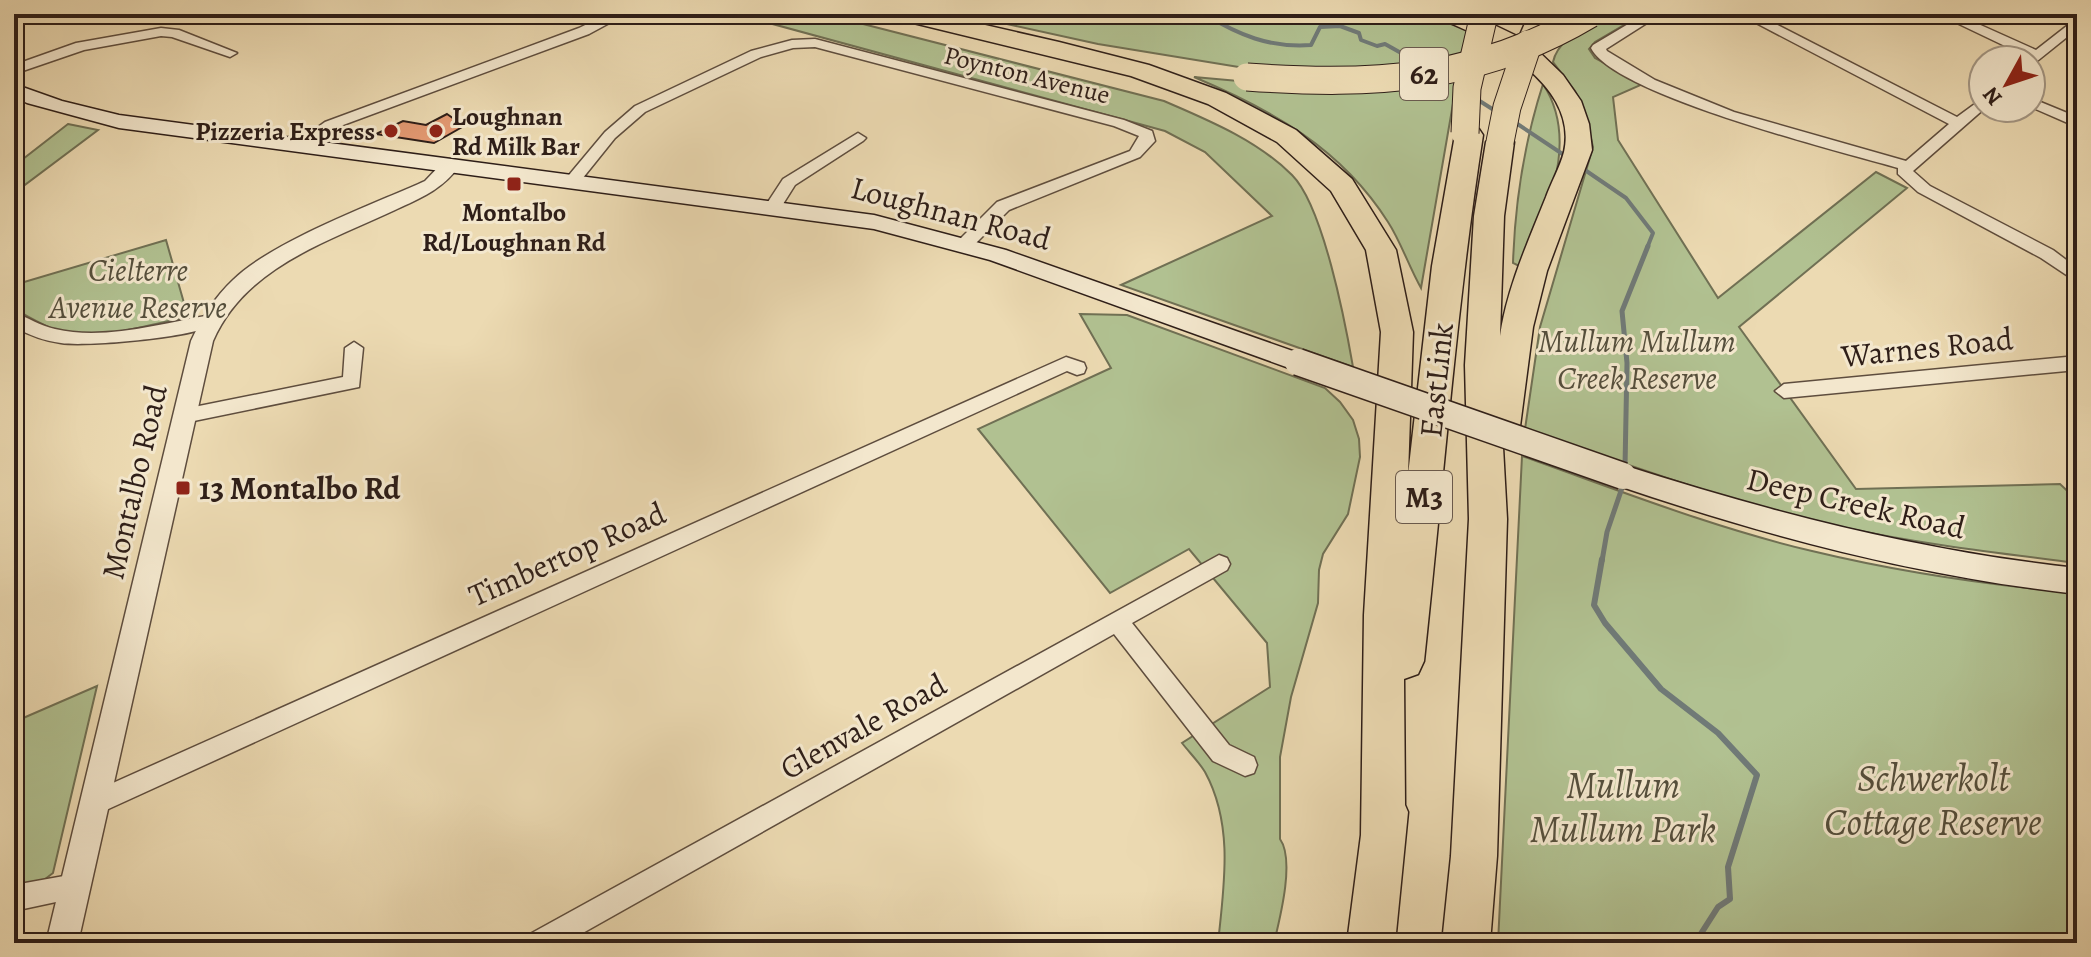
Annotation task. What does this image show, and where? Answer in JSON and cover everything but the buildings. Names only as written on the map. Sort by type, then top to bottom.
[{"type":"highway","points":[[906,14],[1164,78],[1223,99],[1284,134],[1312,156],[1337,179],[1375,232],[1396,298],[1397,332],[1384,615],[1383,834]]},
{"type":"highway","name":"62","points":[[930,14],[1160,64],[1247,77],[1323,81],[1414,76],[1456,69],[1534,46],[1590,14]]},
{"type":"highway","points":[[1449,14],[1491,32],[1527,54],[1558,84],[1568,99],[1579,132],[1578,150],[1532,271],[1517,327],[1488,519]]},
{"type":"highway","name":"EastLink","points":[[1474,146],[1507,107],[1541,14]]},
{"type":"highway","name":"EastLink","points":[[1371,943],[1437,386],[1447,266],[1474,146],[1495,19]]},
{"type":"highway","name":"EastLink","points":[[1466,943],[1474,856],[1488,519],[1482,365],[1489,216],[1474,146]]},
{"type":"main road","name":"Loughnan Road","points":[[14,81],[74,104],[185,128]]},
{"type":"main road","name":"Loughnan Road","points":[[14,90],[57,107],[112,121],[185,128],[874,222],[965,244],[1623,476]]},
{"type":"main road","name":"Deep Creek Road","points":[[1623,476],[1745,516],[1865,547],[1937,562],[2077,581]]},
{"type":"street","points":[[301,145],[330,125],[584,31],[619,14]]},
{"type":"street","points":[[1654,14],[1598,48],[1601,54],[1626,70],[1690,101],[1779,131],[1907,166]]},
{"type":"street","points":[[1746,14],[1958,123]]},
{"type":"street","points":[[1945,14],[2005,44]]},
{"type":"street","points":[[2047,48],[2077,22]]},
{"type":"street","points":[[14,70],[90,44],[161,32],[174,33],[230,53]]},
{"type":"street","name":"Poynton Avenue","points":[[572,181],[610,135],[640,109],[756,54],[792,44],[815,43],[1135,127],[1148,136],[1135,154],[1003,206],[965,244]]},
{"type":"street","points":[[2047,109],[2077,123]]},
{"type":"street","points":[[1967,115],[1907,166],[1904,171],[1907,178],[2047,254],[2077,276]]},
{"type":"street","points":[[772,208],[789,182],[858,138]]},
{"type":"street","name":"Montalbo Road","points":[[62,943],[184,416],[202,341],[211,321],[241,284],[280,256],[432,185],[451,165]]},
{"type":"street","points":[[14,319],[23,326],[66,339],[102,338],[211,321]]},
{"type":"street","points":[[184,416],[352,382],[354,348]]},
{"type":"street","name":"Timbertop Road","points":[[95,803],[1069,362]]},
{"type":"street","name":"Warnes Road","points":[[1784,391],[2077,363]]},
{"type":"street","name":"Glenvale Road","points":[[539,943],[1219,564]]},
{"type":"street","points":[[1117,621],[1221,753],[1245,765]]},
{"type":"street","points":[[14,898],[75,887]]},
{"type":"green space","points":[[736,14],[824,14],[1164,101],[1248,141],[1292,175],[1303,190],[1331,265],[1353,367],[1121,285],[1272,216],[1205,152],[1165,131]]},
{"type":"green space","points":[[962,14],[1426,14],[1468,30],[1462,58],[1408,67],[1257,70],[1098,44]]},
{"type":"green space","name":"Mullum Mullum Creek Reserve","points":[[1604,14],[1620,14],[1619,17],[1629,22],[1595,42],[1589,49],[1595,58],[1643,84],[1613,97],[1618,140],[1718,298],[1876,172],[1907,188],[1739,327],[1856,489],[2060,484],[2077,500],[2077,563],[1929,543],[1801,518],[1682,483],[1525,429],[1540,327],[1593,147],[1584,109],[1553,62],[1566,40]]},
{"type":"green space","points":[[1458,75],[1421,288],[1388,222],[1349,173],[1327,152],[1251,103],[1194,77],[1296,86]]},
{"type":"green space","points":[[1543,84],[1554,106],[1559,129],[1559,152],[1550,200],[1525,269],[1513,263],[1516,218],[1526,150]]},
{"type":"green space","name":"Cielterre Avenue Reserve","points":[[68,124],[98,130],[22,187],[14,184],[14,166]]},
{"type":"green space","name":"Cielterre Avenue Reserve","points":[[166,240],[188,317],[107,333],[74,334],[41,324],[14,309],[14,285]]},
{"type":"green space","points":[[1080,314],[1127,315],[1325,388],[1353,420],[1359,439],[1360,457],[1348,514],[1323,554],[1318,603],[1291,697],[1280,757],[1280,839],[1284,848],[1286,875],[1274,943],[1218,943],[1225,856],[1220,813],[1205,772],[1182,743],[1270,687],[1267,643],[1189,549],[1110,593],[978,429],[1111,368]]},
{"type":"green space","points":[[1522,456],[1702,520],[1775,542],[1944,577],[2077,593],[2077,943],[1498,943]]},
{"type":"green space","points":[[97,686],[53,873],[14,903],[14,722]]},
{"type":"waterway","points":[[1204,14],[1242,34],[1281,44],[1311,45],[1320,27],[1340,26],[1359,33],[1361,40],[1377,46],[1385,44],[1419,63]]},
{"type":"waterway","points":[[1475,98],[1497,112]]},
{"type":"waterway","points":[[1513,121],[1567,157]]},
{"type":"waterway","points":[[1582,168],[1626,198],[1653,233],[1647,248]]},
{"type":"waterway","points":[[1625,467],[1627,363],[1622,311],[1648,246]]},
{"type":"waterway","points":[[1602,561],[1607,532],[1623,485]]},
{"type":"waterway","points":[[1602,559],[1594,605],[1605,623],[1661,689],[1718,733],[1757,775],[1728,867],[1730,899],[1718,907],[1695,943]]},
{"type":"place","name":"Pizzeria Express","points":[[391,131]]},
{"type":"place","name":"Loughnan Rd Milk Bar","points":[[436,131]]},
{"type":"place","name":"Montalbo Rd/Loughnan Rd","points":[[514,184]]},
{"type":"place","name":"13 Montalbo Rd","points":[[183,488]]},
{"type":"park label","name":"Schwerkolt Cottage Reserve","points":[[1933,800]]},
{"type":"park label","name":"Mullum Mullum Park","points":[[1623,807]]}]
